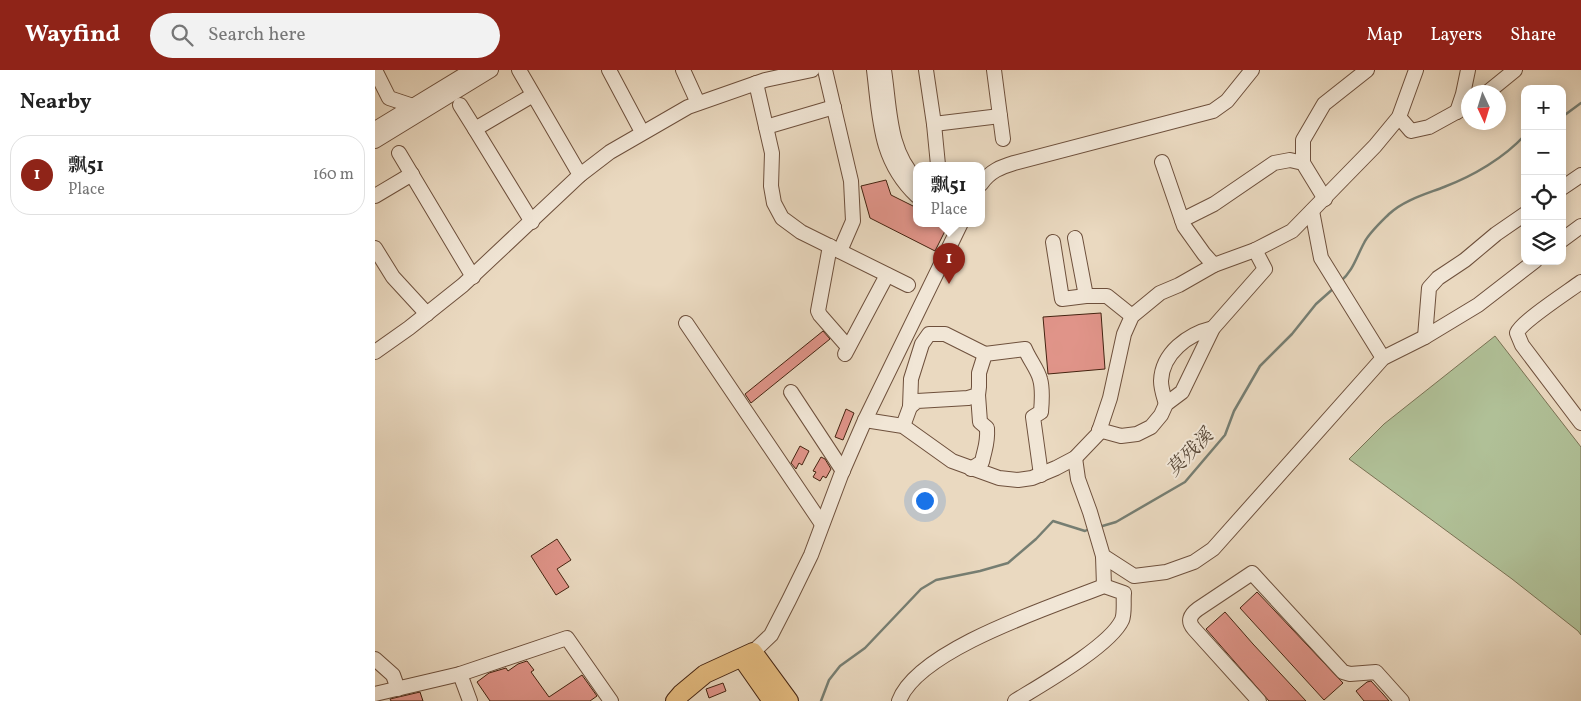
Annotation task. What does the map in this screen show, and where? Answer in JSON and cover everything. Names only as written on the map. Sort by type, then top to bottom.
[{"type":"main road","points":[[675,701],[705,674],[747,655],[773,694],[789,701]]},
{"type":"street","points":[[375,70],[389,98],[415,111]]},
{"type":"street","points":[[375,141],[472,70]]},
{"type":"street","points":[[375,129],[415,111],[491,70]]},
{"type":"street","points":[[519,70],[580,175]]},
{"type":"street","points":[[609,70],[642,132]]},
{"type":"street","points":[[683,70],[698,103]]},
{"type":"street","points":[[375,352],[473,277],[580,175],[610,152],[688,107],[761,78],[812,70]]},
{"type":"street","points":[[825,70],[851,181],[854,217],[835,249],[818,311],[846,351],[887,275]]},
{"type":"street","points":[[875,70],[882,132],[887,154],[898,174],[913,191]]},
{"type":"street","points":[[884,70],[896,148],[906,168],[913,176]]},
{"type":"street","points":[[926,70],[938,162]]},
{"type":"street","points":[[994,70],[1003,139]]},
{"type":"street","points":[[985,178],[994,171],[1015,163],[1213,111],[1227,101],[1252,70]]},
{"type":"street","points":[[1349,70],[1350,84]]},
{"type":"street","points":[[1325,199],[1303,163],[1303,140],[1324,104],[1367,70]]},
{"type":"street","points":[[865,420],[903,426],[952,461],[999,478],[1018,480],[1041,475],[1075,458],[1098,434],[1110,398],[1124,334],[1132,316],[1160,293],[1179,285],[1213,265],[1255,250],[1292,231],[1375,146],[1399,117],[1417,70]]},
{"type":"street","points":[[1465,85],[1468,70]]},
{"type":"street","points":[[1497,85],[1515,70]]},
{"type":"street","points":[[761,78],[766,127],[772,153],[771,186],[775,206],[782,218],[790,225],[835,249],[908,285]]},
{"type":"street","points":[[475,129],[533,94]]},
{"type":"street","points":[[460,104],[532,222]]},
{"type":"street","points":[[766,127],[834,107]]},
{"type":"street","points":[[1399,117],[1411,131],[1429,127],[1461,109]]},
{"type":"street","points":[[934,124],[1000,116]]},
{"type":"street","points":[[399,153],[473,277]]},
{"type":"street","points":[[1182,220],[1214,204],[1274,162],[1290,160],[1303,163]]},
{"type":"street","points":[[1162,162],[1184,226],[1213,265]]},
{"type":"street","points":[[375,196],[412,174]]},
{"type":"street","points":[[1566,185],[1581,175]]},
{"type":"street","points":[[1312,211],[1321,258],[1383,358]]},
{"type":"street","points":[[1425,337],[1429,288],[1438,278],[1465,260],[1496,234],[1521,217]]},
{"type":"street","points":[[1566,237],[1581,226]]},
{"type":"street","points":[[747,655],[767,640],[778,623],[811,555],[865,420],[959,227]]},
{"type":"street","points":[[1075,238],[1086,296]]},
{"type":"street","points":[[1053,242],[1062,299],[1107,296],[1132,316]]},
{"type":"street","points":[[375,248],[393,277],[427,314]]},
{"type":"street","points":[[1099,430],[1121,436],[1137,434],[1151,427],[1161,415],[1166,404],[1182,392],[1213,328],[1265,269],[1255,250]]},
{"type":"street","points":[[1103,556],[1134,576],[1166,572],[1194,562],[1213,549],[1383,358],[1425,337],[1478,305],[1530,265]]},
{"type":"street","points":[[1581,282],[1525,324],[1517,333],[1522,345],[1581,423]]},
{"type":"street","points":[[686,323],[822,524]]},
{"type":"street","points":[[1166,404],[1161,379],[1175,349],[1183,341],[1200,331],[1213,328]]},
{"type":"street","points":[[903,426],[910,407],[911,379],[922,344],[929,334],[945,334],[985,354],[1025,349],[1040,378],[1041,412],[1033,417],[1041,475]]},
{"type":"street","points":[[971,469],[982,462],[988,444],[987,428],[980,422],[978,395],[979,373],[985,354]]},
{"type":"street","points":[[791,392],[843,471]]},
{"type":"street","points":[[910,407],[917,401],[968,398],[978,395]]},
{"type":"street","points":[[1075,458],[1078,479],[1103,556],[1104,586]]},
{"type":"street","points":[[1259,701],[1191,626],[1189,619],[1191,614],[1198,608],[1252,573],[1343,672],[1350,674],[1376,672],[1402,701]]},
{"type":"street","points":[[1015,701],[1077,662],[1108,638],[1123,619],[1124,593],[1134,576]]},
{"type":"street","points":[[899,701],[911,682],[938,658],[1002,626],[1104,586],[1124,593]]},
{"type":"street","points":[[375,694],[460,674],[567,638],[611,701]]},
{"type":"street","points":[[375,659],[393,675],[398,689]]},
{"type":"street","points":[[460,674],[470,701]]},
{"type":"green space","points":[[1495,336],[1581,447],[1581,635],[1512,579],[1349,459],[1384,424]]},
{"type":"building","points":[[886,180],[891,195],[913,206],[913,227],[947,227],[935,251],[870,218],[861,186]]},
{"type":"building","points":[[1101,313],[1105,369],[1048,374],[1043,317]]},
{"type":"building","points":[[823,331],[830,339],[751,403],[745,394]]},
{"type":"building","points":[[846,409],[854,413],[843,440],[835,437]]},
{"type":"building","points":[[800,446],[809,451],[802,465],[799,463],[796,469],[791,463]]},
{"type":"building","points":[[821,457],[825,459],[831,469],[826,478],[823,476],[820,481],[813,477],[816,472],[813,471]]},
{"type":"building","points":[[557,539],[571,560],[557,569],[569,587],[556,595],[531,556]]},
{"type":"building","points":[[1257,592],[1343,683],[1324,700],[1240,608]]},
{"type":"building","points":[[1225,612],[1306,701],[1269,701],[1206,629]]},
{"type":"building","points":[[527,661],[534,670],[531,672],[549,697],[582,675],[597,696],[590,701],[490,701],[477,682],[489,673],[506,668],[508,671],[518,664]]},
{"type":"building","points":[[1371,681],[1389,701],[1364,701],[1356,691]]},
{"type":"building","points":[[723,683],[726,691],[709,698],[706,689]]},
{"type":"building","points":[[420,692],[423,701],[391,701],[390,699]]},
{"type":"waterway","name":"莫残溪","points":[[1566,114],[1581,103]]},
{"type":"waterway","name":"莫残溪","points":[[1340,282],[1351,269],[1369,235],[1395,209],[1415,198],[1455,183],[1477,172],[1498,159],[1521,139]]},
{"type":"waterway","name":"莫残溪","points":[[1099,527],[1116,522],[1185,482],[1225,435],[1234,411],[1260,366],[1292,334],[1316,304],[1334,288]]},
{"type":"waterway","name":"莫残溪","points":[[821,701],[829,680],[840,666],[865,648],[921,589],[936,580],[1008,563],[1036,539],[1053,521],[1085,531],[1089,529]]},
{"type":"place","name":"飘51","points":[[949,284]]}]
